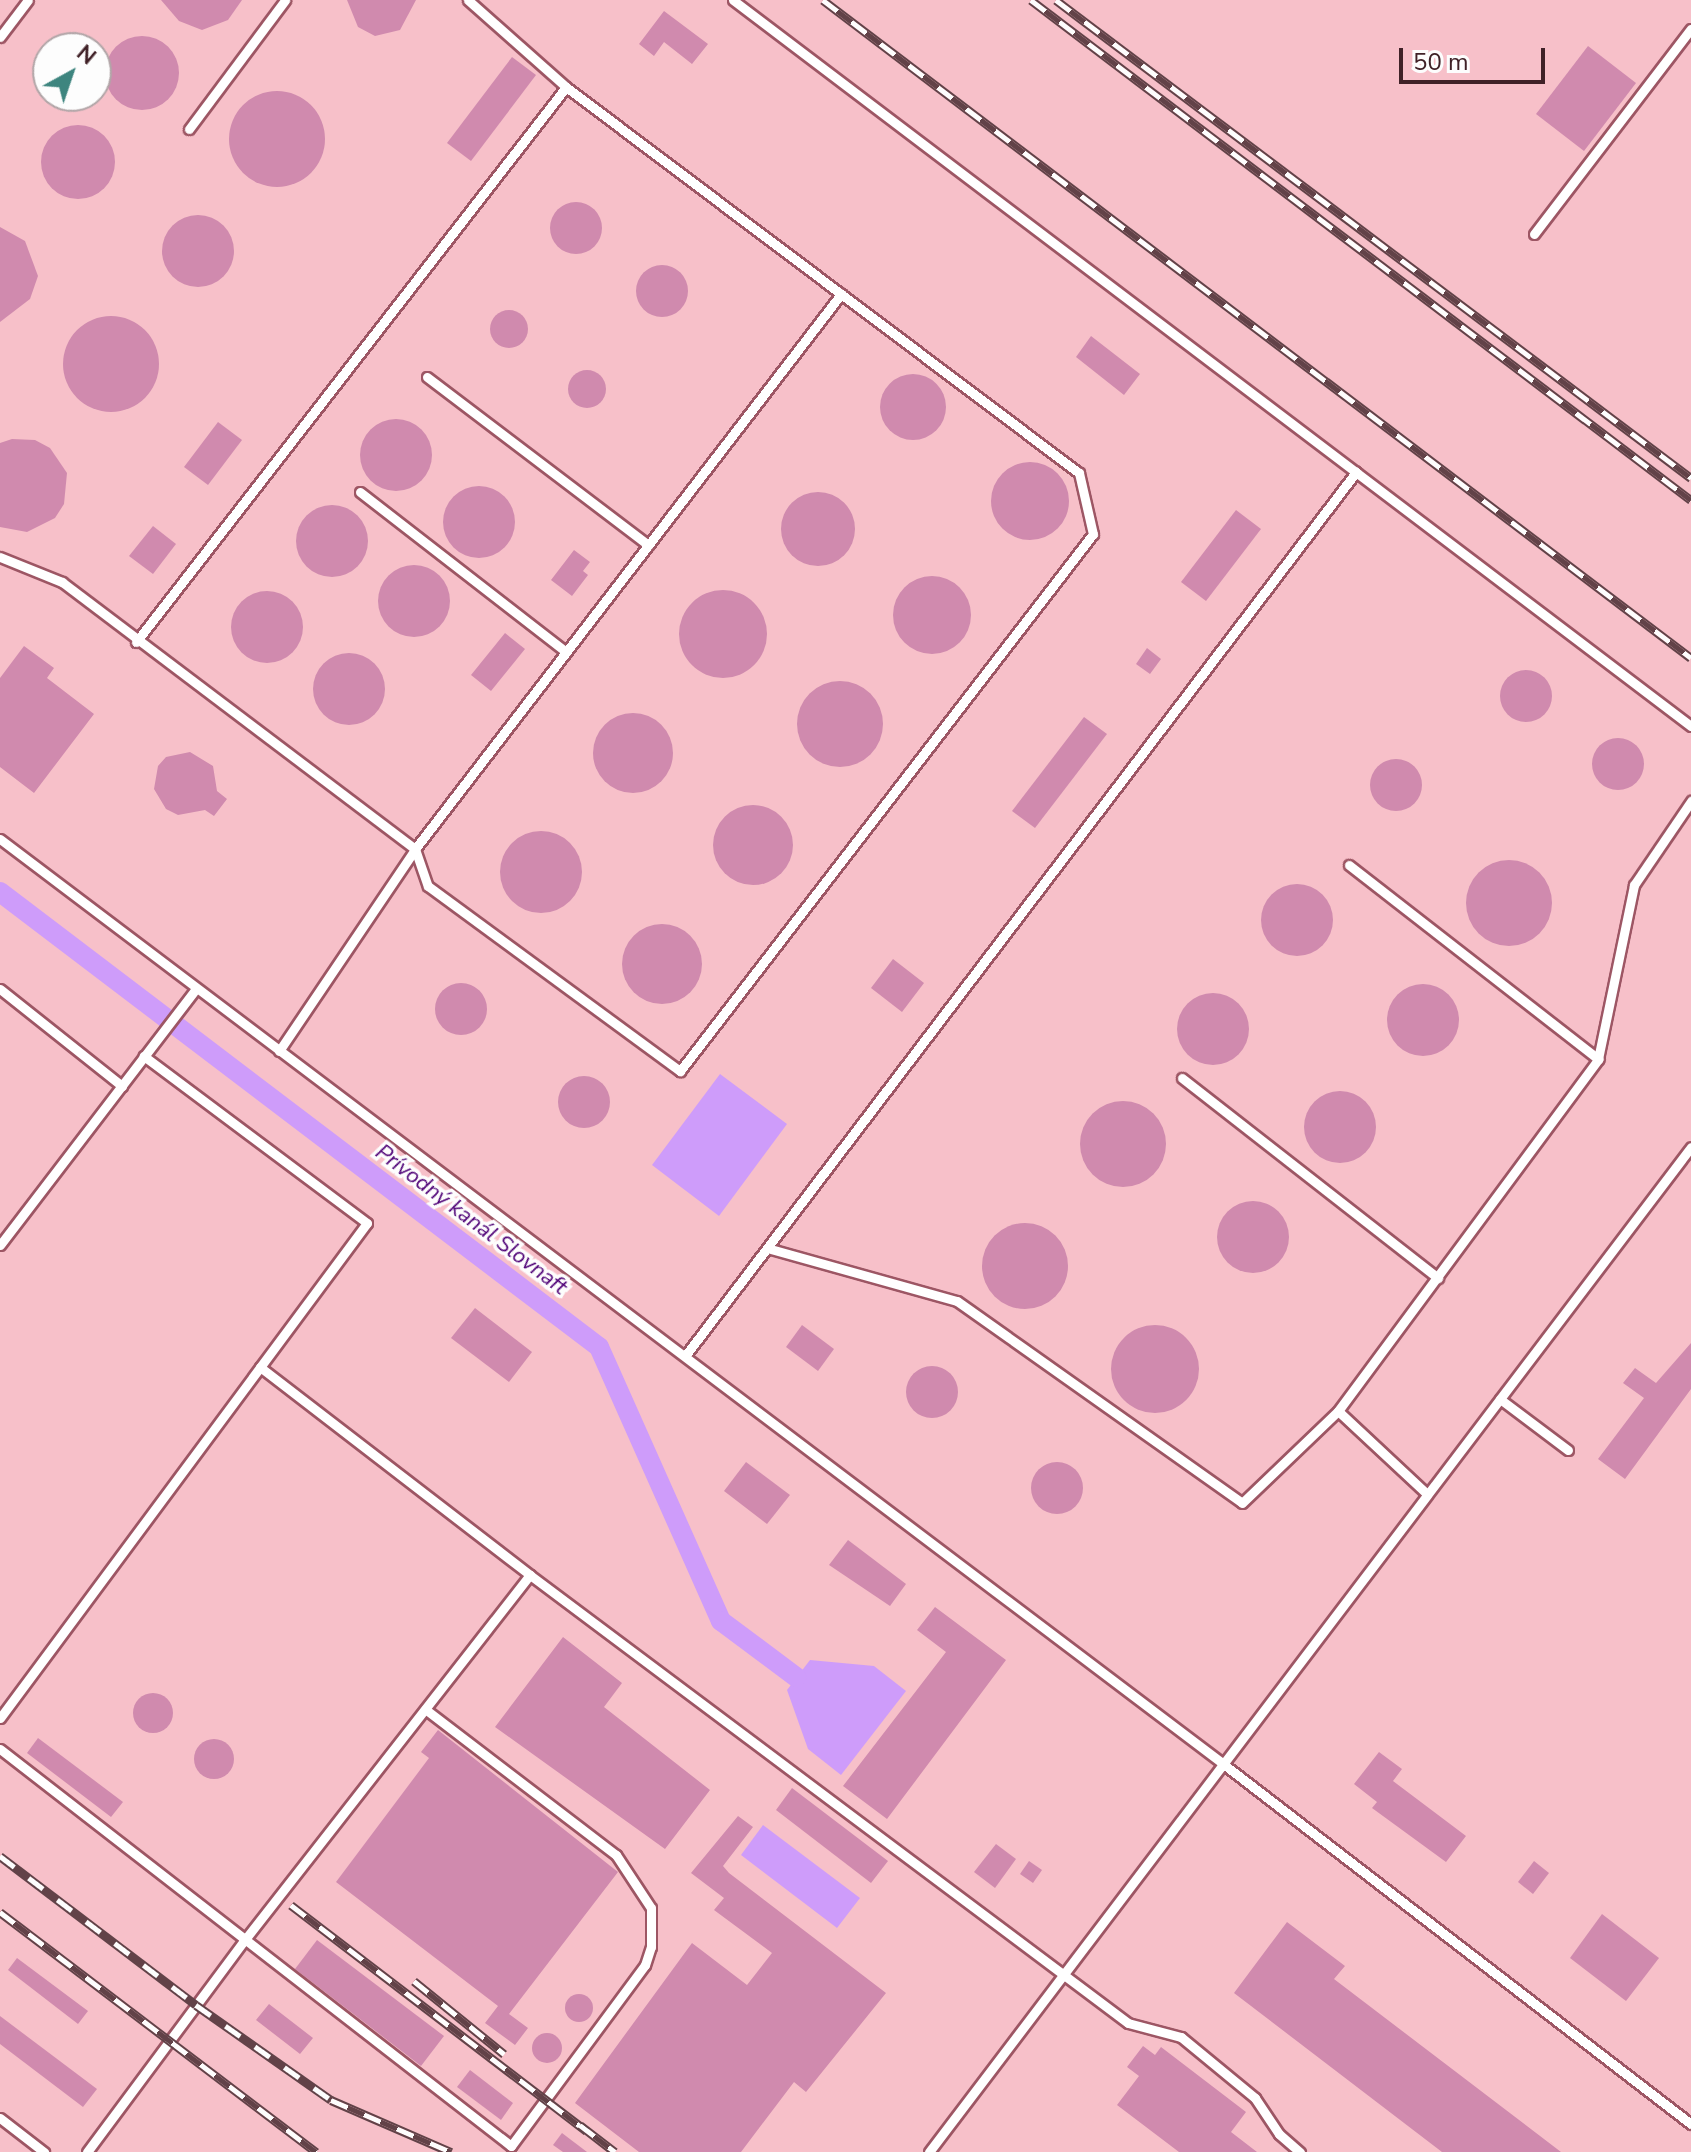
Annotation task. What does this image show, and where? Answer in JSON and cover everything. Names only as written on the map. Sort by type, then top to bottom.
[{"type":"lane","points":[[0,37],[28,0]]},
{"type":"lane","points":[[189,129],[285,0]]},
{"type":"lane","points":[[0,557],[62,582],[136,642],[415,849],[428,886],[680,1071],[1093,534],[1079,473],[566,87],[468,0]]},
{"type":"lane","points":[[733,0],[1691,726]]},
{"type":"lane","points":[[1534,234],[1691,29]]},
{"type":"lane","points":[[136,642],[566,87]]},
{"type":"lane","points":[[279,1051],[415,849],[841,294]]},
{"type":"lane","points":[[427,377],[648,545]]},
{"type":"lane","points":[[685,1356],[1356,472]]},
{"type":"lane","points":[[360,492],[566,652]]},
{"type":"lane","points":[[767,1248],[957,1301],[1242,1503],[1338,1411],[1598,1059],[1634,885],[1691,801]]},
{"type":"lane","points":[[0,839],[1222,1763],[1691,2124]]},
{"type":"lane","points":[[1349,865],[1598,1059]]},
{"type":"lane","points":[[0,989],[122,1086]]},
{"type":"lane","points":[[0,1245],[196,989]]},
{"type":"lane","points":[[0,1718],[367,1223],[144,1056]]},
{"type":"lane","points":[[1182,1078],[1438,1278]]},
{"type":"lane","points":[[929,2152],[1691,1147]]},
{"type":"lane","points":[[260,1367],[530,1575],[908,1855],[1062,1975],[1128,2023],[1181,2037],[1255,2098],[1279,2134],[1300,2152]]},
{"type":"lane","points":[[1500,1399],[1568,1450]]},
{"type":"lane","points":[[1338,1411],[1426,1493]]},
{"type":"lane","points":[[87,2152],[243,1942],[530,1575]]},
{"type":"lane","points":[[0,1749],[243,1942],[511,2146],[645,1965],[651,1947],[651,1908],[616,1855],[425,1709]]},
{"type":"lane","points":[[0,2118],[44,2152]]},
{"type":"lane","points":[[25,2152],[32,2142]]},
{"type":"shaded area","points":[[0,0],[1691,0],[1691,2152],[0,2152]]},
{"type":"shaded area","points":[[720,1074],[787,1124],[719,1216],[652,1165]]},
{"type":"shaded area","points":[[810,1660],[874,1666],[906,1691],[841,1775],[808,1749],[787,1690]]},
{"type":"shaded area","points":[[763,1825],[860,1898],[837,1928],[741,1855]]},
{"type":"building","points":[[161,0],[242,0],[228,20],[202,30],[179,21]]},
{"type":"building","points":[[347,0],[416,0],[400,30],[375,36],[358,27]]},
{"type":"building","points":[[664,11],[708,44],[692,64],[664,42],[654,56],[639,44]]},
{"type":"building","points":[[142,36],[156,39],[173,52],[178,66],[176,87],[163,104],[149,109],[135,109],[121,104],[112,95],[112,51],[121,42]]},
{"type":"building","points":[[1588,46],[1636,83],[1584,151],[1536,114]]},
{"type":"building","points":[[512,57],[536,75],[471,161],[447,143]]},
{"type":"building","points":[[277,91],[295,95],[311,105],[321,121],[325,139],[321,157],[311,173],[295,183],[277,187],[259,183],[243,173],[233,157],[229,139],[233,121],[243,105],[259,95]]},
{"type":"building","points":[[71,125],[85,125],[99,131],[109,141],[115,162],[113,176],[99,193],[85,199],[71,199],[57,193],[47,183],[41,169],[41,155],[47,141],[57,131]]},
{"type":"building","points":[[576,202],[594,210],[602,228],[594,246],[576,254],[558,246],[550,228],[558,210]]},
{"type":"building","points":[[198,215],[224,225],[234,251],[224,277],[198,287],[172,277],[162,251],[172,225]]},
{"type":"building","points":[[0,227],[25,241],[38,276],[30,299],[0,322]]},
{"type":"building","points":[[662,265],[680,273],[688,291],[680,309],[662,317],[644,309],[636,291],[644,273]]},
{"type":"building","points":[[509,310],[522,316],[528,329],[522,342],[509,348],[496,342],[490,329],[496,316]]},
{"type":"building","points":[[111,316],[129,320],[145,330],[155,346],[159,364],[155,382],[145,398],[129,408],[111,412],[93,408],[77,398],[67,382],[63,364],[67,346],[77,330],[93,320]]},
{"type":"building","points":[[1091,336],[1140,374],[1124,395],[1076,357]]},
{"type":"building","points":[[587,370],[600,376],[606,389],[600,402],[587,408],[574,402],[568,389],[574,376]]},
{"type":"building","points":[[907,374],[919,374],[931,379],[941,389],[946,407],[944,420],[931,435],[919,440],[907,440],[895,435],[885,425],[880,413],[880,401],[885,389],[895,379]]},
{"type":"building","points":[[396,419],[422,429],[432,455],[422,481],[396,491],[370,481],[360,455],[370,429]]},
{"type":"building","points":[[218,422],[242,440],[208,485],[184,467]]},
{"type":"building","points":[[12,439],[35,440],[50,448],[67,473],[64,504],[55,518],[27,532],[0,527],[0,443]]},
{"type":"building","points":[[1030,462],[1045,465],[1062,479],[1069,501],[1066,516],[1052,533],[1030,540],[1015,537],[998,523],[991,501],[994,486],[1008,469]]},
{"type":"building","points":[[479,486],[505,496],[515,522],[505,548],[479,558],[453,548],[443,522],[453,496]]},
{"type":"building","points":[[818,492],[839,498],[849,508],[855,529],[849,550],[839,560],[818,566],[797,560],[787,550],[781,529],[787,508],[797,498]]},
{"type":"building","points":[[332,505],[358,515],[368,541],[358,567],[332,577],[306,567],[296,541],[306,515]]},
{"type":"building","points":[[1236,510],[1261,529],[1206,601],[1181,582]]},
{"type":"building","points":[[153,526],[176,544],[153,574],[129,556]]},
{"type":"building","points":[[574,550],[590,562],[583,571],[588,575],[572,596],[551,580]]},
{"type":"building","points":[[414,565],[440,575],[450,601],[440,627],[414,637],[388,627],[378,601],[388,575]]},
{"type":"building","points":[[932,576],[947,579],[959,588],[968,600],[971,615],[968,630],[959,642],[947,651],[932,654],[917,651],[905,642],[896,630],[893,615],[896,600],[905,588],[917,579]]},
{"type":"building","points":[[723,590],[748,597],[760,609],[767,634],[760,659],[748,671],[723,678],[698,671],[686,659],[679,634],[686,609],[698,597]]},
{"type":"building","points":[[267,591],[293,601],[303,627],[293,653],[267,663],[241,653],[231,627],[241,601]]},
{"type":"building","points":[[505,633],[525,649],[491,691],[471,675]]},
{"type":"building","points":[[24,646],[54,668],[47,678],[94,714],[34,793],[0,767],[0,678]]},
{"type":"building","points":[[1147,648],[1161,659],[1150,674],[1136,664]]},
{"type":"building","points":[[349,653],[375,663],[385,689],[375,715],[349,725],[323,715],[313,689],[323,663]]},
{"type":"building","points":[[1526,670],[1544,678],[1552,696],[1544,714],[1526,722],[1508,714],[1500,696],[1508,678]]},
{"type":"building","points":[[832,681],[848,681],[871,693],[880,707],[883,724],[880,741],[871,755],[848,767],[832,767],[816,760],[804,748],[797,732],[797,716],[804,700],[816,688]]},
{"type":"building","points":[[633,713],[648,716],[661,725],[670,738],[673,753],[670,768],[661,781],[648,790],[633,793],[618,790],[605,781],[596,768],[593,753],[596,738],[605,725],[618,716]]},
{"type":"building","points":[[1084,717],[1107,734],[1035,828],[1012,811]]},
{"type":"building","points":[[1618,738],[1636,746],[1644,764],[1636,782],[1618,790],[1600,782],[1592,764],[1600,746]]},
{"type":"building","points":[[190,752],[213,766],[217,791],[227,799],[214,816],[205,810],[178,815],[166,809],[154,789],[158,766],[166,757]]},
{"type":"building","points":[[1396,759],[1414,767],[1422,785],[1414,803],[1396,811],[1378,803],[1370,785],[1378,767]]},
{"type":"building","points":[[753,805],[768,808],[781,817],[790,830],[793,845],[790,860],[781,873],[768,882],[753,885],[738,882],[725,873],[716,860],[713,845],[716,830],[725,817],[738,808]]},
{"type":"building","points":[[541,831],[557,834],[570,843],[579,856],[582,872],[579,888],[570,901],[557,910],[541,913],[525,910],[512,901],[503,888],[500,872],[503,856],[512,843],[525,834]]},
{"type":"building","points":[[1501,860],[1517,860],[1540,872],[1549,886],[1552,903],[1549,920],[1540,934],[1517,946],[1501,946],[1485,939],[1473,927],[1466,911],[1466,895],[1473,879],[1485,867]]},
{"type":"building","points":[[1297,884],[1323,894],[1333,920],[1323,946],[1297,956],[1271,946],[1261,920],[1271,894]]},
{"type":"building","points":[[662,924],[677,927],[690,936],[699,949],[702,964],[699,979],[690,992],[677,1001],[662,1004],[647,1001],[634,992],[625,979],[622,964],[625,949],[634,936],[647,927]]},
{"type":"building","points":[[893,959],[924,983],[902,1012],[871,988]]},
{"type":"building","points":[[461,983],[479,991],[487,1009],[479,1027],[461,1035],[443,1027],[435,1009],[443,991]]},
{"type":"building","points":[[1423,984],[1449,994],[1459,1020],[1449,1046],[1423,1056],[1397,1046],[1387,1020],[1397,994]]},
{"type":"building","points":[[1213,993],[1239,1003],[1249,1029],[1239,1055],[1213,1065],[1187,1055],[1177,1029],[1187,1003]]},
{"type":"building","points":[[584,1076],[602,1084],[610,1102],[602,1120],[584,1128],[566,1120],[558,1102],[566,1084]]},
{"type":"building","points":[[1340,1091],[1366,1101],[1376,1127],[1366,1153],[1340,1163],[1314,1153],[1304,1127],[1314,1101]]},
{"type":"building","points":[[1115,1101],[1131,1101],[1154,1113],[1163,1127],[1166,1144],[1163,1161],[1154,1175],[1131,1187],[1115,1187],[1099,1180],[1087,1168],[1080,1152],[1080,1136],[1087,1120],[1099,1108]]},
{"type":"building","points":[[1253,1201],[1279,1211],[1289,1237],[1279,1263],[1253,1273],[1227,1263],[1217,1237],[1227,1211]]},
{"type":"building","points":[[1017,1223],[1033,1223],[1056,1235],[1065,1249],[1068,1266],[1065,1283],[1056,1297],[1033,1309],[1017,1309],[1001,1302],[989,1290],[982,1274],[982,1258],[989,1242],[1001,1230]]},
{"type":"building","points":[[475,1308],[532,1352],[509,1382],[451,1338]]},
{"type":"building","points":[[802,1325],[834,1349],[818,1371],[786,1347]]},
{"type":"building","points":[[1155,1325],[1172,1329],[1186,1338],[1195,1352],[1199,1369],[1195,1386],[1186,1400],[1172,1409],[1155,1413],[1138,1409],[1124,1400],[1115,1386],[1111,1369],[1115,1352],[1124,1338],[1138,1329]]},
{"type":"building","points":[[1691,1343],[1691,1389],[1625,1479],[1598,1459],[1644,1398],[1623,1383],[1635,1368],[1656,1383]]},
{"type":"building","points":[[932,1366],[950,1374],[958,1392],[950,1410],[932,1418],[914,1410],[906,1392],[914,1374]]},
{"type":"building","points":[[746,1462],[790,1495],[767,1524],[724,1491]]},
{"type":"building","points":[[1057,1462],[1075,1470],[1083,1488],[1075,1506],[1057,1514],[1039,1506],[1031,1488],[1039,1470]]},
{"type":"building","points":[[848,1540],[906,1584],[890,1606],[829,1565]]},
{"type":"building","points":[[935,1607],[1006,1660],[887,1819],[843,1786],[946,1652],[917,1630]]},
{"type":"building","points":[[563,1637],[622,1683],[604,1707],[710,1790],[665,1849],[495,1727]]},
{"type":"building","points":[[153,1693],[167,1699],[173,1713],[167,1727],[153,1733],[139,1727],[133,1713],[139,1699]]},
{"type":"building","points":[[438,1730],[618,1872],[509,2014],[528,2028],[515,2045],[485,2023],[498,2006],[336,1882],[429,1758],[421,1752]]},
{"type":"building","points":[[38,1738],[123,1802],[111,1817],[27,1753]]},
{"type":"building","points":[[214,1739],[228,1745],[234,1759],[228,1773],[214,1779],[200,1773],[194,1759],[200,1745]]},
{"type":"building","points":[[1379,1752],[1402,1769],[1393,1781],[1466,1836],[1446,1862],[1372,1808],[1377,1802],[1354,1784]]},
{"type":"building","points":[[792,1788],[888,1861],[871,1883],[776,1810]]},
{"type":"building","points":[[738,1816],[753,1827],[723,1866],[886,1993],[806,2092],[794,2082],[741,2152],[639,2152],[575,2103],[692,1943],[747,1985],[772,1953],[714,1910],[724,1898],[691,1873]]},
{"type":"building","points":[[996,1844],[1016,1859],[995,1888],[974,1872]]},
{"type":"building","points":[[1029,1861],[1042,1870],[1033,1883],[1020,1874]]},
{"type":"building","points":[[1534,1861],[1549,1873],[1533,1894],[1518,1882]]},
{"type":"building","points":[[1602,1914],[1659,1958],[1626,2001],[1570,1958]]},
{"type":"building","points":[[1287,1922],[1345,1966],[1334,1979],[1561,2152],[1442,2152],[1234,1993]]},
{"type":"building","points":[[317,1940],[444,2036],[421,2066],[295,1969]]},
{"type":"building","points":[[17,1958],[88,2011],[78,2024],[8,1970]]},
{"type":"building","points":[[579,1994],[589,1998],[593,2008],[589,2018],[579,2022],[569,2018],[565,2008],[569,1998]]},
{"type":"building","points":[[269,2004],[313,2038],[300,2054],[256,2020]]},
{"type":"building","points":[[0,2016],[97,2089],[83,2107],[0,2044]]},
{"type":"building","points":[[547,2033],[553,2034],[561,2042],[561,2054],[553,2062],[547,2063],[541,2062],[533,2054],[532,2048],[533,2042],[541,2034]]},
{"type":"building","points":[[1143,2046],[1155,2055],[1161,2047],[1246,2112],[1231,2132],[1257,2152],[1179,2152],[1117,2105],[1139,2076],[1127,2067]]},
{"type":"building","points":[[470,2070],[513,2103],[501,2120],[457,2087]]},
{"type":"building","points":[[562,2133],[587,2152],[563,2152],[553,2145]]},
{"type":"waterway","name":"Prívodný kanál Slovnaft","points":[[0,892],[599,1347],[721,1621],[796,1677]]},
{"type":"railway","points":[[823,0],[1691,658]]},
{"type":"railway","points":[[1031,0],[1691,500]]},
{"type":"railway","points":[[1056,0],[1691,478]]},
{"type":"railway","points":[[0,1856],[196,2005],[331,2100],[451,2152]]},
{"type":"railway","points":[[291,1905],[587,2131]]},
{"type":"railway","points":[[0,1912],[316,2152]]},
{"type":"railway","points":[[414,1981],[504,2054]]},
{"type":"railway","points":[[580,2125],[615,2152]]}]
